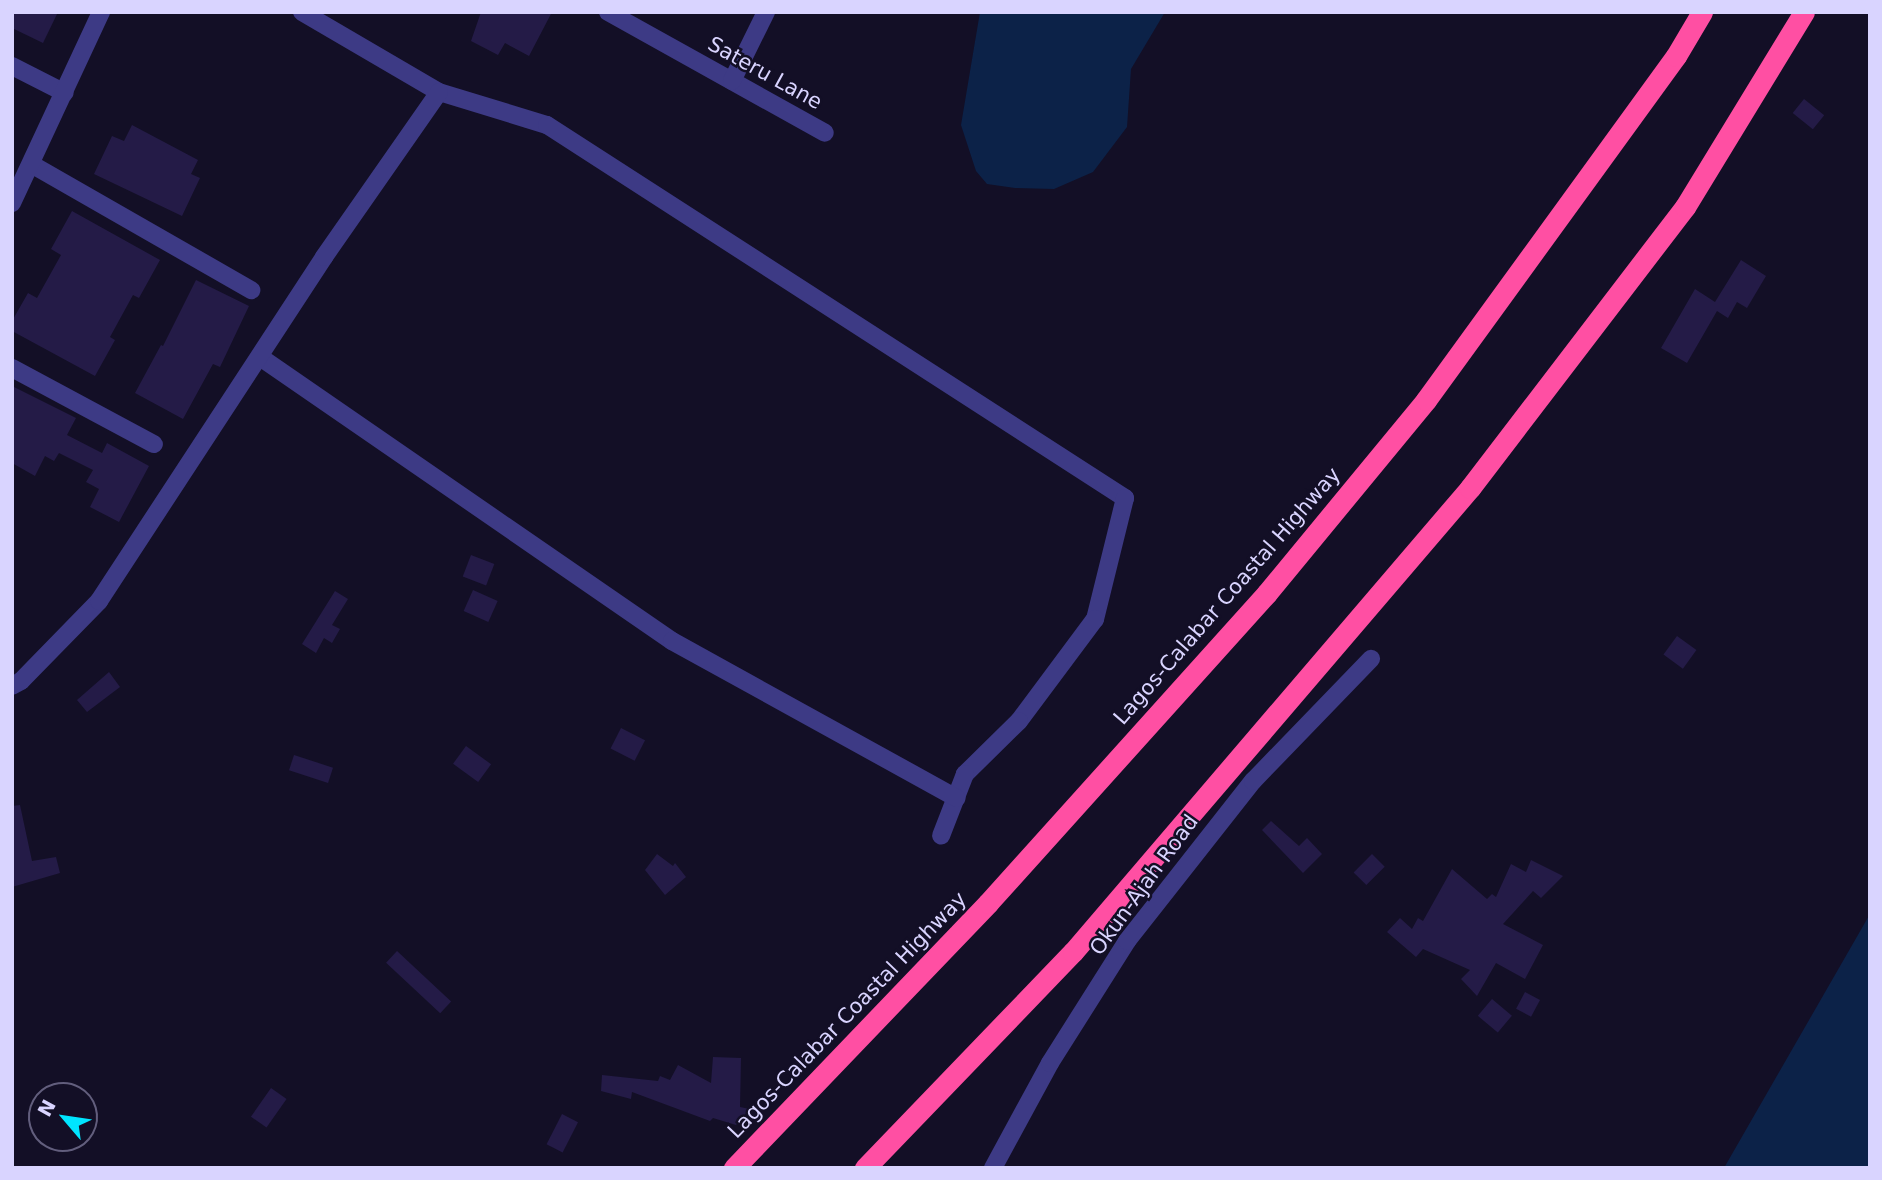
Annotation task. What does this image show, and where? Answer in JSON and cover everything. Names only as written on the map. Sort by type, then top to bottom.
[{"type":"highway","name":"Lagos-Calabar Coastal Highway","points":[[734,1168],[988,903],[1267,593],[1426,400],[1676,56],[1702,12]]},
{"type":"highway","points":[[865,1168],[1073,951],[1470,488],[1685,207],[1804,12]]},
{"type":"street","points":[[12,203],[102,12]]},
{"type":"street","points":[[302,12],[439,92],[547,125],[1125,498],[1095,619],[1019,721],[965,774],[941,836]]},
{"type":"street","name":"Sateru Lane","points":[[608,12],[825,133]]},
{"type":"street","points":[[732,81],[766,12]]},
{"type":"street","points":[[12,66],[65,93]]},
{"type":"street","points":[[12,686],[21,681],[99,601],[324,257],[439,92]]},
{"type":"street","points":[[31,164],[251,290]]},
{"type":"street","points":[[260,357],[672,641],[956,798]]},
{"type":"street","points":[[12,368],[154,444]]},
{"type":"street","name":"Okun-Ajah Road","points":[[993,1168],[1050,1063],[1128,941],[1252,781],[1371,659]]},
{"type":"water","points":[[980,12],[1165,12],[1131,69],[1127,127],[1093,172],[1054,189],[987,184],[976,171],[961,125]]},
{"type":"water","points":[[1870,914],[1870,1168],[1724,1168]]},
{"type":"building","points":[[12,12],[58,12],[43,43],[12,28]]},
{"type":"building","points":[[481,12],[552,12],[529,56],[505,43],[498,55],[471,41]]},
{"type":"building","points":[[1804,99],[1824,115],[1813,129],[1793,113]]},
{"type":"building","points":[[132,125],[198,160],[191,174],[200,178],[182,216],[94,174],[112,136],[124,141]]},
{"type":"building","points":[[72,211],[160,260],[139,298],[133,295],[110,337],[115,340],[95,376],[12,331],[12,321],[28,293],[37,298],[61,255],[51,249]]},
{"type":"building","points":[[1741,260],[1766,276],[1747,308],[1737,302],[1728,318],[1717,311],[1687,363],[1661,348],[1695,289],[1715,302]]},
{"type":"building","points":[[196,280],[249,306],[220,367],[213,364],[183,419],[135,393],[161,345],[163,346]]},
{"type":"building","points":[[12,386],[76,418],[67,435],[102,453],[107,443],[149,466],[119,522],[90,507],[99,489],[86,482],[93,470],[59,453],[54,461],[45,456],[35,476],[12,463]]},
{"type":"building","points":[[471,555],[494,564],[486,585],[463,576]]},
{"type":"building","points":[[473,590],[498,601],[488,622],[464,611]]},
{"type":"building","points":[[335,591],[348,599],[332,625],[340,629],[332,643],[324,638],[316,653],[302,644]]},
{"type":"building","points":[[1677,636],[1696,650],[1683,669],[1663,655]]},
{"type":"building","points":[[109,672],[120,687],[87,712],[77,700]]},
{"type":"building","points":[[621,728],[645,740],[635,761],[611,748]]},
{"type":"building","points":[[466,746],[491,764],[478,782],[453,764]]},
{"type":"building","points":[[294,755],[333,768],[328,783],[289,770]]},
{"type":"building","points":[[20,805],[32,861],[56,857],[60,873],[12,887],[12,806]]},
{"type":"building","points":[[1271,821],[1299,846],[1307,838],[1322,854],[1303,873],[1262,830]]},
{"type":"building","points":[[657,854],[673,866],[675,863],[686,877],[665,895],[645,870]]},
{"type":"building","points":[[1372,854],[1385,867],[1366,885],[1354,872]]},
{"type":"building","points":[[1531,860],[1563,876],[1541,898],[1533,891],[1503,924],[1543,945],[1525,979],[1496,963],[1477,996],[1461,979],[1470,970],[1423,949],[1416,957],[1387,932],[1400,918],[1412,929],[1418,918],[1423,921],[1452,869],[1487,899],[1492,894],[1496,897],[1511,864],[1526,872]]},
{"type":"building","points":[[397,951],[451,1001],[440,1013],[386,963]]},
{"type":"building","points":[[1525,992],[1540,1000],[1531,1017],[1516,1009]]},
{"type":"building","points":[[1492,999],[1512,1016],[1498,1033],[1478,1016]]},
{"type":"building","points":[[713,1057],[741,1058],[740,1107],[750,1109],[736,1125],[713,1118],[710,1121],[632,1092],[631,1099],[601,1091],[602,1075],[658,1081],[660,1076],[670,1080],[678,1065],[711,1083]]},
{"type":"building","points":[[271,1088],[287,1099],[266,1128],[251,1117]]},
{"type":"building","points":[[562,1114],[578,1122],[563,1152],[547,1144]]}]
